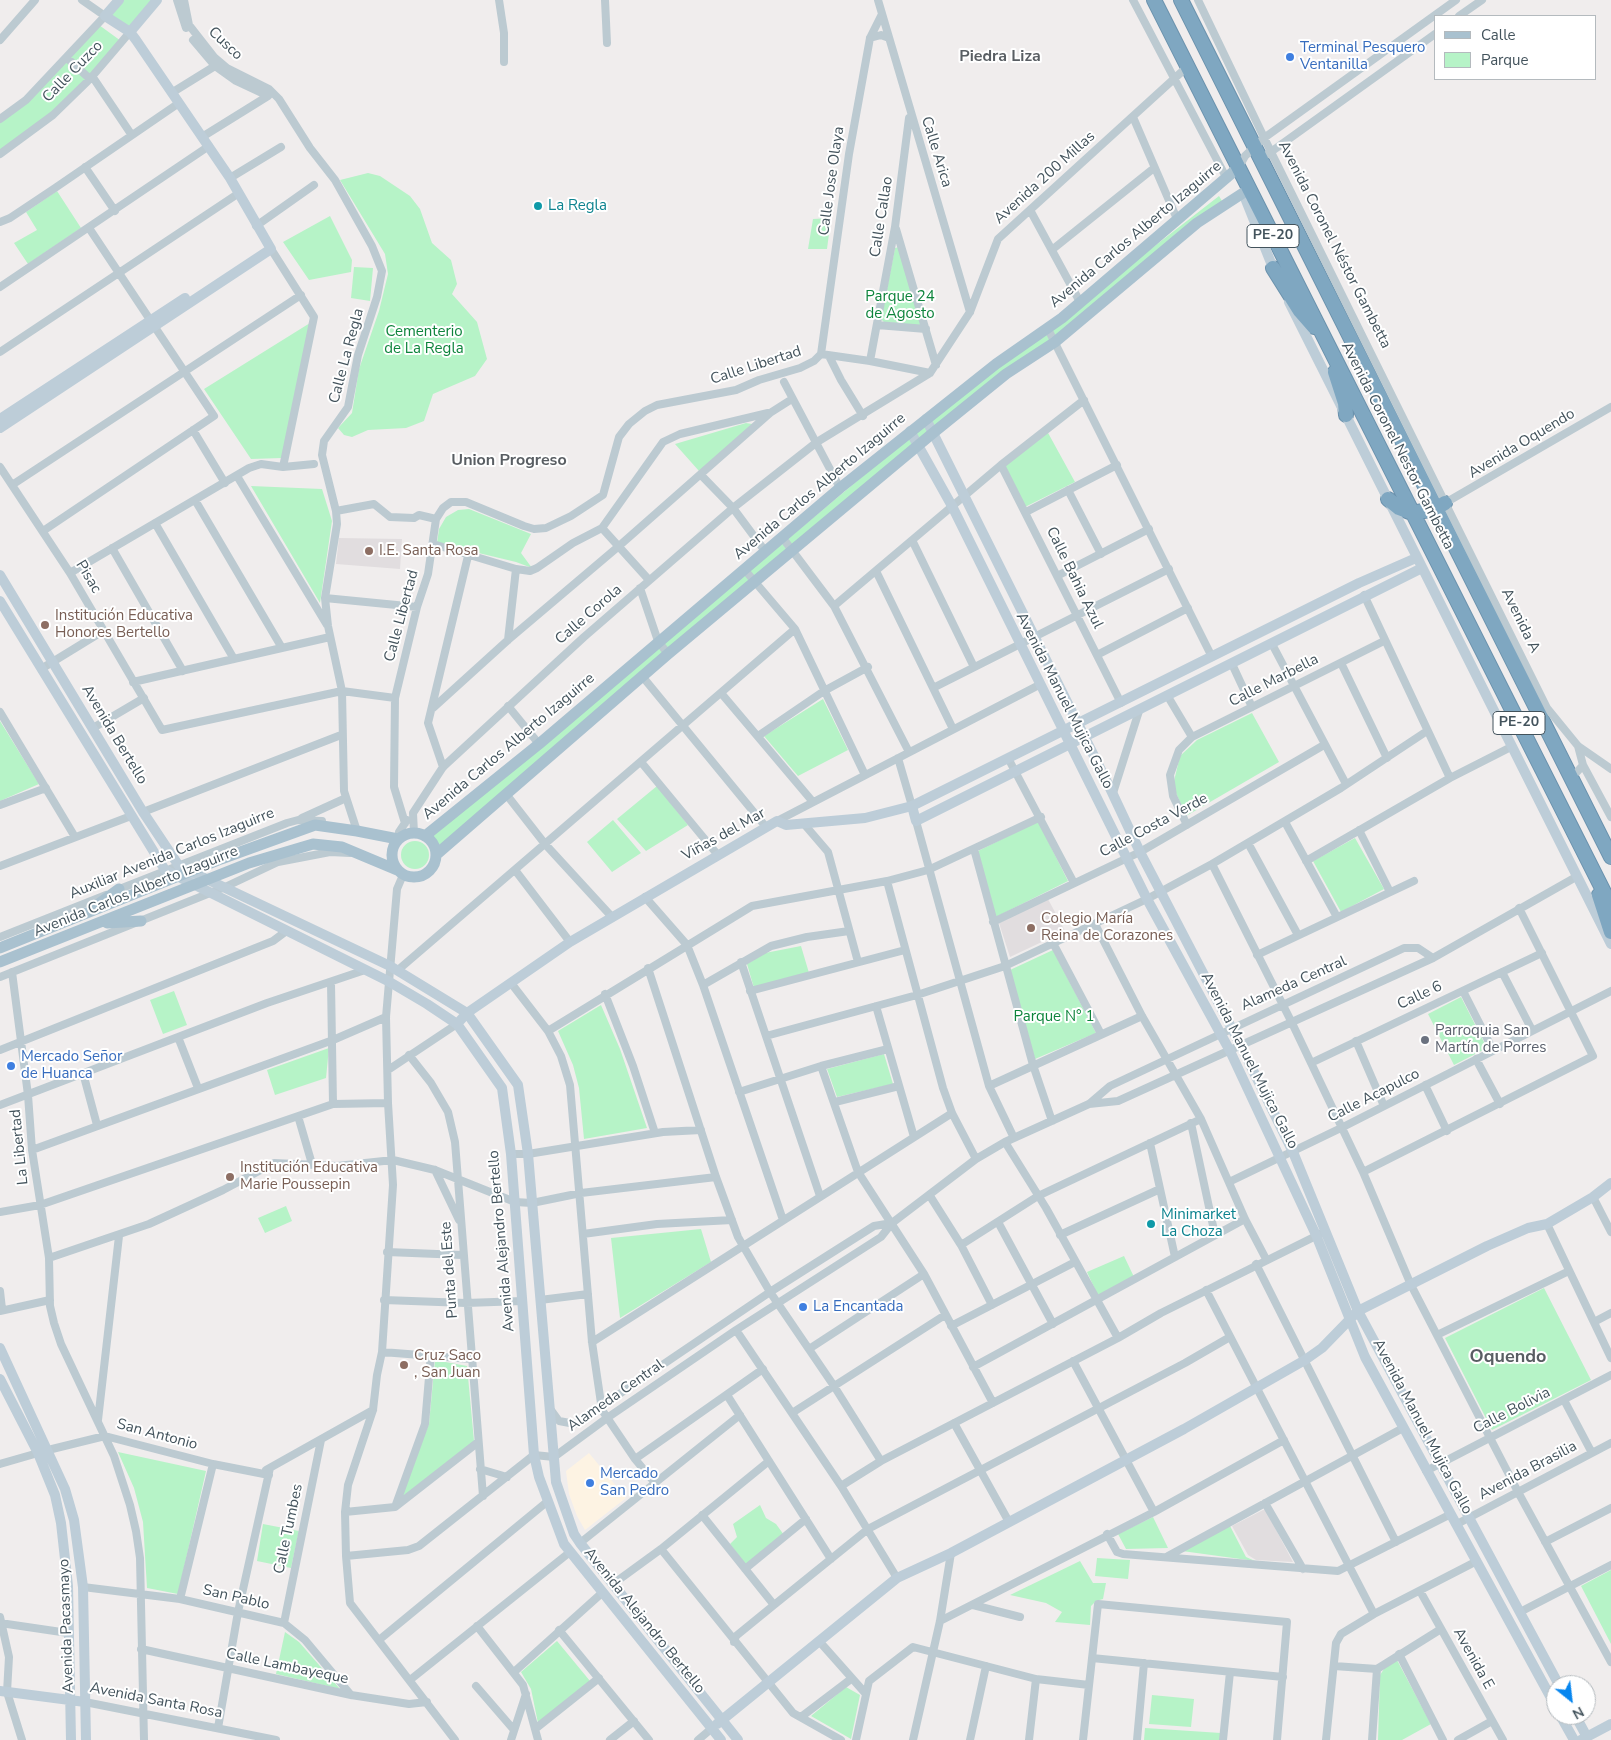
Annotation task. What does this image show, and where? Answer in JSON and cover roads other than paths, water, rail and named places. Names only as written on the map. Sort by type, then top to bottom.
[{"type":"highway","name":"Avenida Coronel Nestor Gambetta","points":[[1154,0],[1611,906]]},
{"type":"highway","name":"Avenida Coronel Nestor Gambetta","points":[[1181,0],[1259,142],[1440,506],[1569,776],[1611,858]]},
{"type":"highway","points":[[1239,167],[1243,193]]},
{"type":"highway","points":[[1273,268],[1300,311],[1327,342]]},
{"type":"highway","points":[[1334,356],[1336,377],[1345,402],[1346,414]]},
{"type":"highway","points":[[1388,499],[1399,508],[1412,513],[1440,506]]},
{"type":"highway","points":[[1596,877],[1600,902],[1611,932]]},
{"type":"main road","name":"Avenida Carlos Alberto Izaguirre","points":[[419,834],[539,744],[840,488],[996,364],[1048,328],[1239,167]]},
{"type":"main road","name":"Avenida Carlos Alberto Izaguirre","points":[[437,854],[755,580],[933,433],[1006,374],[1055,342],[1197,223],[1243,193]]},
{"type":"main road","name":"Avenida Carlos Alberto Izaguirre","points":[[0,948],[84,914],[179,871],[192,872],[291,832],[315,826],[357,831],[398,840]]},
{"type":"main road","points":[[419,834],[432,841],[437,854],[434,867],[424,876],[416,878],[400,872],[392,854],[398,840],[419,834]]},
{"type":"main road","name":"Avenida Carlos Alberto Izaguirre","points":[[0,962],[249,863],[313,844],[342,847],[400,872]]},
{"type":"main road","points":[[84,914],[119,889]]},
{"type":"main road","points":[[95,924],[140,921]]},
{"type":"street","points":[[0,40],[36,0]]},
{"type":"street","points":[[82,0],[130,32],[173,92],[230,178],[256,226],[312,311],[313,322],[283,468]]},
{"type":"street","name":"Calle Cuzco","points":[[0,119],[26,100],[119,0]]},
{"type":"street","name":"Calle Cuzco","points":[[0,154],[53,115],[91,78],[158,0]]},
{"type":"street","points":[[177,0],[186,30],[215,66],[236,81],[268,96],[202,137]]},
{"type":"street","name":"Cusco","points":[[184,0],[189,25],[214,57],[227,68],[269,89]]},
{"type":"street","points":[[499,0],[504,33],[504,62]]},
{"type":"street","points":[[605,0],[607,43]]},
{"type":"street","name":"Calle Arica","points":[[878,0],[917,138],[970,312]]},
{"type":"street","points":[[1133,0],[1227,179]]},
{"type":"street","name":"Avenida Coronel Néstor Gambetta","points":[[1198,0],[1259,142]]},
{"type":"street","points":[[1435,15],[1456,0]]},
{"type":"street","points":[[1460,15],[1482,0]]},
{"type":"street","name":"Calle Jose Olaya","points":[[825,355],[849,154],[870,38],[882,14]]},
{"type":"street","points":[[1239,167],[1259,142],[1434,16]]},
{"type":"street","points":[[870,38],[881,35],[889,38]]},
{"type":"street","points":[[1265,156],[1434,35]]},
{"type":"street","points":[[67,58],[91,78],[131,134]]},
{"type":"street","points":[[173,92],[215,66]]},
{"type":"street","name":"Avenida 200 Millas","points":[[817,442],[863,416],[930,373],[970,312],[998,240],[1187,67]]},
{"type":"street","points":[[1346,78],[1355,91]]},
{"type":"street","name":"Calle La Regla","points":[[269,89],[279,99],[310,148],[335,180],[372,246],[382,271],[377,297],[358,354],[348,407],[324,441],[322,455],[336,511],[336,539],[325,598],[330,637],[342,691],[342,735],[346,798],[357,831]]},
{"type":"street","points":[[0,222],[10,218],[179,103]]},
{"type":"street","name":"Calle Callao","points":[[870,361],[895,227],[910,113]]},
{"type":"street","points":[[1133,117],[1176,219]]},
{"type":"street","points":[[907,140],[917,138]]},
{"type":"street","points":[[0,287],[115,211],[208,146]]},
{"type":"street","points":[[230,178],[281,147]]},
{"type":"street","points":[[85,167],[115,211]]},
{"type":"street","points":[[1053,249],[1154,168]]},
{"type":"street","points":[[256,226],[314,185]]},
{"type":"street","points":[[0,352],[239,193]]},
{"type":"street","points":[[1243,193],[1273,268],[1306,340],[1346,414],[1416,558],[1611,944]]},
{"type":"street","points":[[1030,210],[1053,249],[1080,302]]},
{"type":"street","points":[[895,227],[936,365]]},
{"type":"street","points":[[42,531],[214,416],[88,228]]},
{"type":"street","points":[[0,419],[269,247]]},
{"type":"street","points":[[12,485],[183,370],[302,295]]},
{"type":"street","points":[[0,428],[152,323]]},
{"type":"street","points":[[877,325],[926,330]]},
{"type":"street","points":[[1048,328],[1212,657]]},
{"type":"street","points":[[825,355],[870,361],[930,373]]},
{"type":"street","points":[[825,355],[863,416]]},
{"type":"street","name":"Calle Libertad","points":[[405,823],[394,787],[395,698],[417,607],[428,574],[436,519],[443,508],[451,502],[466,502],[529,528],[546,528],[571,516],[603,495],[619,437],[629,424],[645,411],[657,405],[736,390],[759,380],[800,368],[825,355]]},
{"type":"street","points":[[784,382],[840,488]]},
{"type":"street","points":[[433,708],[508,640],[701,475],[770,413],[792,398]]},
{"type":"street","points":[[834,606],[1001,465],[1084,400]]},
{"type":"street","name":"Avenida Oquendo","points":[[1440,506],[1611,407]]},
{"type":"street","points":[[433,544],[468,556],[530,571],[573,543],[602,528],[663,442],[680,434],[770,413]]},
{"type":"street","name":"Avenida Manuel Mujica Gallo","points":[[926,418],[1113,793],[1140,852],[1241,1046],[1293,1152],[1349,1319],[1365,1357],[1546,1689]]},
{"type":"street","points":[[193,430],[225,483]]},
{"type":"street","name":"Avenida Manuel Mujica Gallo","points":[[910,431],[952,506],[1062,732],[1147,899],[1230,1051],[1358,1311],[1439,1465],[1554,1675]]},
{"type":"street","name":"Calle Corola","points":[[398,840],[405,823],[443,767],[649,580],[733,508],[817,442]]},
{"type":"street","points":[[70,573],[261,464],[283,468],[314,464]]},
{"type":"street","name":"Calle Bahia Azul","points":[[1001,465],[1121,703]]},
{"type":"street","points":[[1026,512],[1117,465]]},
{"type":"street","name":"Pisac","points":[[0,467],[70,573],[162,730],[342,691]]},
{"type":"street","points":[[701,475],[733,508],[765,551]]},
{"type":"street","points":[[237,476],[328,626]]},
{"type":"street","points":[[1068,490],[1100,554]]},
{"type":"street","points":[[195,500],[282,648]]},
{"type":"street","points":[[336,511],[374,504],[390,517],[414,518],[419,514],[436,519]]},
{"type":"street","name":"Avenida A","points":[[1440,506],[1477,565],[1547,708],[1578,746],[1611,769]]},
{"type":"street","points":[[155,523],[234,659]]},
{"type":"street","points":[[602,528],[649,580]]},
{"type":"street","points":[[1057,576],[1149,529]]},
{"type":"street","points":[[782,537],[793,549],[834,606],[868,667],[909,752]]},
{"type":"street","points":[[912,540],[974,667]]},
{"type":"street","points":[[112,548],[183,671]]},
{"type":"street","points":[[443,767],[428,723],[468,556]]},
{"type":"street","name":"Viñas del Mar","points":[[457,1024],[467,1013],[570,942],[717,854],[777,821],[786,825],[865,818],[912,806],[1359,583],[1416,558]]},
{"type":"street","points":[[916,821],[1272,644],[1364,595],[1422,568]]},
{"type":"street","points":[[508,640],[516,569]]},
{"type":"street","points":[[744,569],[795,629],[865,775]]},
{"type":"street","points":[[933,688],[1169,569]]},
{"type":"street","points":[[876,570],[953,729]]},
{"type":"street","name":"Avenida Bertello","points":[[0,574],[179,871]]},
{"type":"street","points":[[640,588],[658,641],[668,654]]},
{"type":"street","points":[[1364,595],[1450,778]]},
{"type":"street","points":[[325,598],[417,607]]},
{"type":"street","name":"Avenida Bertello","points":[[0,601],[165,870]]},
{"type":"street","points":[[1097,655],[1188,608]]},
{"type":"street","points":[[394,968],[515,870],[795,629]]},
{"type":"street","points":[[41,669],[103,631]]},
{"type":"street","points":[[133,682],[330,637]]},
{"type":"street","name":"Calle Marbella","points":[[1187,825],[1173,796],[1170,775],[1179,750],[1192,737],[1384,640]]},
{"type":"street","points":[[1272,644],[1346,784]]},
{"type":"street","points":[[1341,663],[1387,758]]},
{"type":"street","points":[[1232,664],[1252,707]]},
{"type":"street","points":[[758,736],[824,691],[868,667]]},
{"type":"street","points":[[642,676],[766,827]]},
{"type":"street","points":[[777,821],[1039,685]]},
{"type":"street","points":[[342,691],[395,698]]},
{"type":"street","points":[[721,693],[813,802]]},
{"type":"street","points":[[1167,695],[1192,737]]},
{"type":"street","points":[[93,728],[144,698]]},
{"type":"street","points":[[508,706],[539,744]]},
{"type":"street","points":[[1113,793],[1139,711]]},
{"type":"street","points":[[0,712],[76,837]]},
{"type":"street","points":[[766,1036],[917,995],[1005,966],[1147,899],[1212,864],[1285,822],[1428,731]]},
{"type":"street","points":[[142,812],[342,735]]},
{"type":"street","name":"Calle Costa Verde","points":[[993,922],[1140,852],[1324,745]]},
{"type":"street","name":"Avenida A","points":[[1578,746],[1583,765],[1611,817]]},
{"type":"street","points":[[1306,861],[1450,778],[1511,747]]},
{"type":"street","points":[[898,758],[958,981],[989,1086],[1014,1138]]},
{"type":"street","points":[[1008,758],[1074,883]]},
{"type":"street","points":[[641,762],[717,854]]},
{"type":"street","points":[[1569,776],[1577,772],[1583,765]]},
{"type":"street","points":[[0,805],[46,788]]},
{"type":"street","points":[[506,794],[545,844],[612,917]]},
{"type":"street","points":[[298,820],[346,798]]},
{"type":"street","points":[[413,813],[419,834]]},
{"type":"street","points":[[0,866],[131,816]]},
{"type":"street","points":[[548,1031],[605,994],[752,906],[887,881],[928,870],[1040,816]]},
{"type":"street","name":"Auxiliar Avenida Carlos Izaguirre","points":[[179,871],[298,820],[330,822],[357,831]]},
{"type":"street","points":[[1285,822],[1337,917]]},
{"type":"street","points":[[804,824],[828,852],[858,962]]},
{"type":"street","points":[[1359,830],[1390,892]]},
{"type":"street","points":[[1248,843],[1298,935]]},
{"type":"street","points":[[974,849],[1033,1065],[1052,1121]]},
{"type":"street","points":[[0,977],[225,887],[278,862],[300,856],[330,852],[362,855]]},
{"type":"street","points":[[1212,864],[1292,1022],[1363,1172],[1411,1285],[1518,1492],[1610,1659]]},
{"type":"street","name":"Auxiliar Avenida Carlos Izaguirre","points":[[0,937],[165,870]]},
{"type":"street","name":"Avenida Alejandro Bertello","points":[[165,870],[179,871],[194,885],[209,893],[388,981],[457,1024],[502,1088],[511,1154],[534,1455],[539,1477],[564,1544],[721,1740]]},
{"type":"street","points":[[515,870],[570,942]]},
{"type":"street","points":[[192,872],[225,887]]},
{"type":"street","points":[[400,872],[397,889],[394,968],[388,981],[386,1017],[388,1103],[393,1185],[387,1252],[382,1352],[376,1375],[373,1410],[348,1485],[345,1512],[346,1556],[350,1603],[428,1702],[455,1740]]},
{"type":"street","name":"Alameda Central","points":[[1089,1104],[1118,1101],[1177,1076],[1433,958],[1576,877]]},
{"type":"street","points":[[887,881],[917,995],[952,1113],[976,1159]]},
{"type":"street","points":[[1257,954],[1414,881]]},
{"type":"street","name":"Avenida Alejandro Bertello","points":[[225,887],[394,968],[467,1013],[518,1085],[528,1154],[556,1482],[574,1534],[580,1544],[738,1740]]},
{"type":"street","points":[[645,897],[687,945],[703,984],[783,1220]]},
{"type":"street","points":[[1363,1172],[1593,1056],[1519,908]]},
{"type":"street","points":[[1095,924],[1142,1016],[1201,1118],[1245,1219],[1266,1259]]},
{"type":"street","points":[[703,984],[771,946],[807,937],[849,931]]},
{"type":"street","points":[[0,1050],[273,941],[285,932]]},
{"type":"street","points":[[1053,943],[1101,1034]]},
{"type":"street","name":"Alameda Central","points":[[554,1457],[607,1418],[736,1330],[881,1237],[892,1223],[930,1196],[976,1159],[1004,1142],[1089,1104],[1110,1086],[1404,948],[1418,948],[1433,958]]},
{"type":"street","points":[[750,991],[905,950]]},
{"type":"street","name":"Calle 6","points":[[1311,1063],[1542,953]]},
{"type":"street","points":[[741,962],[820,1196]]},
{"type":"street","points":[[648,968],[716,1177],[743,1247],[770,1292],[834,1386],[880,1461]]},
{"type":"street","points":[[0,1105],[178,1036],[365,970]]},
{"type":"street","name":"La Libertad","points":[[12,972],[28,1095],[32,1150],[49,1258],[50,1300],[54,1323],[61,1344],[105,1436],[130,1505],[140,1558],[144,1740]]},
{"type":"street","points":[[1502,972],[1532,1030]]},
{"type":"street","points":[[331,983],[333,1104]]},
{"type":"street","points":[[511,983],[548,1031],[561,1056],[570,1085],[577,1146],[592,1342],[601,1406],[634,1459],[655,1483]]},
{"type":"street","points":[[1463,991],[1493,1050]]},
{"type":"street","name":"Calle Acapulco","points":[[1229,1182],[1282,1158],[1611,991]]},
{"type":"street","points":[[605,994],[633,1066],[655,1133]]},
{"type":"street","points":[[876,1006],[914,1137]]},
{"type":"street","points":[[989,1086],[1142,1016]]},
{"type":"street","points":[[32,1150],[333,1040],[386,1017]]},
{"type":"street","points":[[388,1070],[457,1024]]},
{"type":"street","points":[[178,1036],[198,1088]]},
{"type":"street","points":[[1356,1041],[1384,1106]]},
{"type":"street","points":[[739,1092],[821,1066],[888,1048]]},
{"type":"street","name":"Punta del Este","points":[[409,1055],[431,1083],[448,1112],[454,1142],[477,1443],[483,1496]]},
{"type":"street","points":[[1476,1059],[1500,1104]]},
{"type":"street","points":[[821,1066],[858,1172],[924,1274],[992,1403]]},
{"type":"street","points":[[83,1073],[97,1125]]},
{"type":"street","points":[[1425,1084],[1447,1131]]},
{"type":"street","points":[[835,1102],[899,1086]]},
{"type":"street","points":[[0,1212],[40,1205],[333,1104],[388,1103]]},
{"type":"street","points":[[592,1342],[952,1113]]},
{"type":"street","points":[[298,1116],[312,1164]]},
{"type":"street","points":[[962,1245],[1038,1196],[1201,1118]]},
{"type":"street","points":[[1191,1123],[1215,1235]]},
{"type":"street","points":[[511,1154],[528,1154],[655,1133],[701,1130]]},
{"type":"street","points":[[1004,1142],[1038,1196],[1118,1338]]},
{"type":"street","points":[[1150,1143],[1175,1257]]},
{"type":"street","points":[[49,1258],[118,1236],[223,1190],[274,1163],[338,1166],[392,1160],[435,1170],[515,1202],[532,1203],[581,1193],[716,1177]]},
{"type":"street","points":[[435,1170],[461,1224]]},
{"type":"street","points":[[698,1740],[897,1578],[951,1553],[1125,1461],[1305,1360],[1322,1348],[1358,1311],[1488,1246],[1528,1228],[1547,1224],[1593,1197],[1611,1183]]},
{"type":"street","points":[[1060,1235],[1160,1189]]},
{"type":"street","points":[[930,1196],[962,1245],[992,1306]]},
{"type":"street","points":[[1593,1197],[1611,1232]]},
{"type":"street","points":[[973,1367],[1245,1219]]},
{"type":"street","points":[[583,1234],[658,1224],[732,1220]]},
{"type":"street","points":[[998,1222],[1053,1324]]},
{"type":"street","name":"Alameda Central","points":[[549,1405],[559,1422],[575,1424],[770,1292],[874,1226],[892,1223]]},
{"type":"street","points":[[1547,1224],[1611,1358]]},
{"type":"street","points":[[841,1486],[880,1461],[1073,1362],[1256,1264],[1321,1233]]},
{"type":"street","points":[[98,1421],[118,1236]]},
{"type":"street","points":[[387,1252],[462,1255]]},
{"type":"street","points":[[951,1326],[1076,1262]]},
{"type":"street","points":[[1256,1264],[1396,1542]]},
{"type":"street","points":[[1437,1335],[1570,1271]]},
{"type":"street","points":[[809,1349],[924,1274]]},
{"type":"street","points":[[1206,1290],[1374,1614]]},
{"type":"street","points":[[0,1291],[1,1310],[50,1300]]},
{"type":"street","points":[[540,1300],[588,1294]]},
{"type":"street","points":[[384,1300],[466,1303],[522,1301]]},
{"type":"street","points":[[1594,1322],[1611,1313]]},
{"type":"street","points":[[792,1413],[945,1316]]},
{"type":"street","points":[[736,1330],[841,1486],[897,1578]]},
{"type":"street","points":[[734,1642],[736,1636],[868,1529],[1185,1363],[1230,1337]]},
{"type":"street","name":"Avenida Pacasmayo","points":[[0,1348],[25,1401],[43,1452],[61,1523],[68,1586],[71,1740]]},
{"type":"street","points":[[382,1352],[431,1354],[471,1359]]},
{"type":"street","points":[[395,1507],[425,1424],[431,1354]]},
{"type":"street","points":[[1073,1362],[1154,1512]]},
{"type":"street","points":[[634,1459],[763,1369]]},
{"type":"street","name":"Calle Bolivia","points":[[1426,1471],[1611,1375]]},
{"type":"street","name":"Avenida Pacasmayo","points":[[0,1380],[14,1407],[65,1490],[74,1520],[83,1587],[86,1740]]},
{"type":"street","points":[[86,1393],[101,1395]]},
{"type":"street","points":[[727,1395],[830,1558]]},
{"type":"street","points":[[1564,1400],[1592,1453]]},
{"type":"street","points":[[14,1407],[25,1401]]},
{"type":"street","points":[[218,1728],[238,1612],[270,1472],[373,1410]]},
{"type":"street","points":[[580,1544],[740,1415]]},
{"type":"street","points":[[954,1423],[1009,1522]]},
{"type":"street","points":[[1167,1557],[1403,1428]]},
{"type":"street","name":"San Antonio","points":[[0,1464],[105,1436],[213,1464],[259,1473],[270,1472]]},
{"type":"street","name":"Calle Tumbes","points":[[284,1623],[321,1440]]},
{"type":"street","points":[[940,1621],[1107,1534],[1154,1512],[1284,1440]]},
{"type":"street","points":[[345,1512],[395,1507],[477,1443]]},
{"type":"street","name":"Avenida Brasilia","points":[[1457,1524],[1611,1444]]},
{"type":"street","points":[[346,1556],[408,1550],[419,1546],[534,1455],[554,1457]]},
{"type":"street","points":[[613,1584],[660,1549],[769,1461]]},
{"type":"street","points":[[180,1599],[213,1464]]},
{"type":"street","points":[[480,1470],[507,1477]]},
{"type":"street","points":[[379,1640],[548,1501]]},
{"type":"street","points":[[1265,1503],[1302,1569]]},
{"type":"street","points":[[1545,1542],[1611,1508]]},
{"type":"street","points":[[1107,1534],[1117,1552],[1123,1554],[1338,1571],[1451,1514]]},
{"type":"street","points":[[702,1515],[774,1604]]},
{"type":"street","points":[[745,1569],[806,1519]]},
{"type":"street","points":[[660,1549],[793,1713],[842,1740]]},
{"type":"street","points":[[410,1680],[570,1552]]},
{"type":"street","points":[[913,1740],[940,1621],[951,1553]]},
{"type":"street","points":[[1326,1740],[1336,1643],[1341,1634],[1374,1614],[1477,1561]]},
{"type":"street","points":[[1520,1612],[1611,1565]]},
{"type":"street","name":"San Pablo","points":[[83,1587],[180,1599],[284,1623],[305,1640],[351,1695]]},
{"type":"street","name":"Avenida E","points":[[1420,1591],[1503,1740]]},
{"type":"street","points":[[514,1672],[603,1592]]},
{"type":"street","points":[[1083,1740],[1098,1604],[1288,1622],[1277,1740]]},
{"type":"street","points":[[973,1605],[1020,1617]]},
{"type":"street","points":[[942,1606],[947,1613],[955,1614]]},
{"type":"street","points":[[22,1740],[3,1692],[9,1657],[0,1621],[68,1633]]},
{"type":"street","points":[[477,1626],[523,1685],[538,1740]]},
{"type":"street","points":[[1334,1666],[1377,1669],[1441,1629]]},
{"type":"street","points":[[559,1630],[649,1740]]},
{"type":"street","points":[[819,1641],[866,1694]]},
{"type":"street","points":[[860,1688],[913,1648],[933,1651],[1036,1679],[1089,1685]]},
{"type":"street","name":"Calle Lambayeque","points":[[141,1649],[351,1695],[409,1704],[428,1702]]},
{"type":"street","points":[[1399,1654],[1443,1740]]},
{"type":"street","points":[[1092,1658],[1282,1677]]},
{"type":"street","points":[[1137,1740],[1144,1663]]},
{"type":"street","points":[[970,1740],[986,1666]]},
{"type":"street","points":[[1372,1740],[1377,1669]]},
{"type":"street","points":[[1224,1740],[1230,1672]]},
{"type":"street","points":[[535,1729],[599,1678]]},
{"type":"street","points":[[801,1717],[852,1679]]},
{"type":"street","points":[[1030,1740],[1036,1679]]},
{"type":"street","points":[[856,1740],[869,1681]]},
{"type":"street","points":[[476,1686],[514,1730]]},
{"type":"street","name":"Avenida Santa Rosa","points":[[3,1692],[70,1699],[276,1740]]},
{"type":"street","points":[[511,1740],[526,1694]]},
{"type":"street","points":[[1458,1740],[1492,1720]]},
{"type":"street","points":[[610,1740],[634,1721]]},
{"type":"street","points":[[1579,1725],[1584,1739],[1611,1724]]},
{"type":"street","points":[[1566,1725],[1574,1740]]},
{"type":"street","points":[[232,1740],[233,1731]]},
{"type":"place","name":"Terminal Pesquero Ventanilla","points":[[1290,57]]},
{"type":"place","name":"La Regla","points":[[538,206]]},
{"type":"place","name":"I.E. Santa Rosa","points":[[369,551]]},
{"type":"place","name":"Institución Educativa Honores Bertello","points":[[45,625]]},
{"type":"place","name":"Colegio María Reina de Corazones","points":[[1031,928]]},
{"type":"place","name":"Parroquia San Martín de Porres","points":[[1425,1040]]},
{"type":"place","name":"Mercado Señor de Huanca","points":[[11,1066]]},
{"type":"place","name":"Institución Educativa Marie Poussepin","points":[[230,1177]]},
{"type":"place","name":"Minimarket La Choza","points":[[1151,1224]]},
{"type":"place","name":"La Encantada","points":[[803,1307]]},
{"type":"place","name":"Cruz Saco , San Juan","points":[[404,1365]]},
{"type":"place","name":"Mercado San Pedro","points":[[590,1483]]},
{"type":"district","name":"Piedra Liza","points":[[1000,57]]},
{"type":"district","name":"Union Progreso","points":[[509,461]]},
{"type":"district","name":"Oquendo","points":[[1508,1358]]},
{"type":"park label","name":"Parque 24 de Agosto","points":[[900,306]]},
{"type":"park label","name":"Cementerio de La Regla","points":[[424,340]]},
{"type":"park label","name":"Parque N° 1","points":[[1054,1017]]}]
